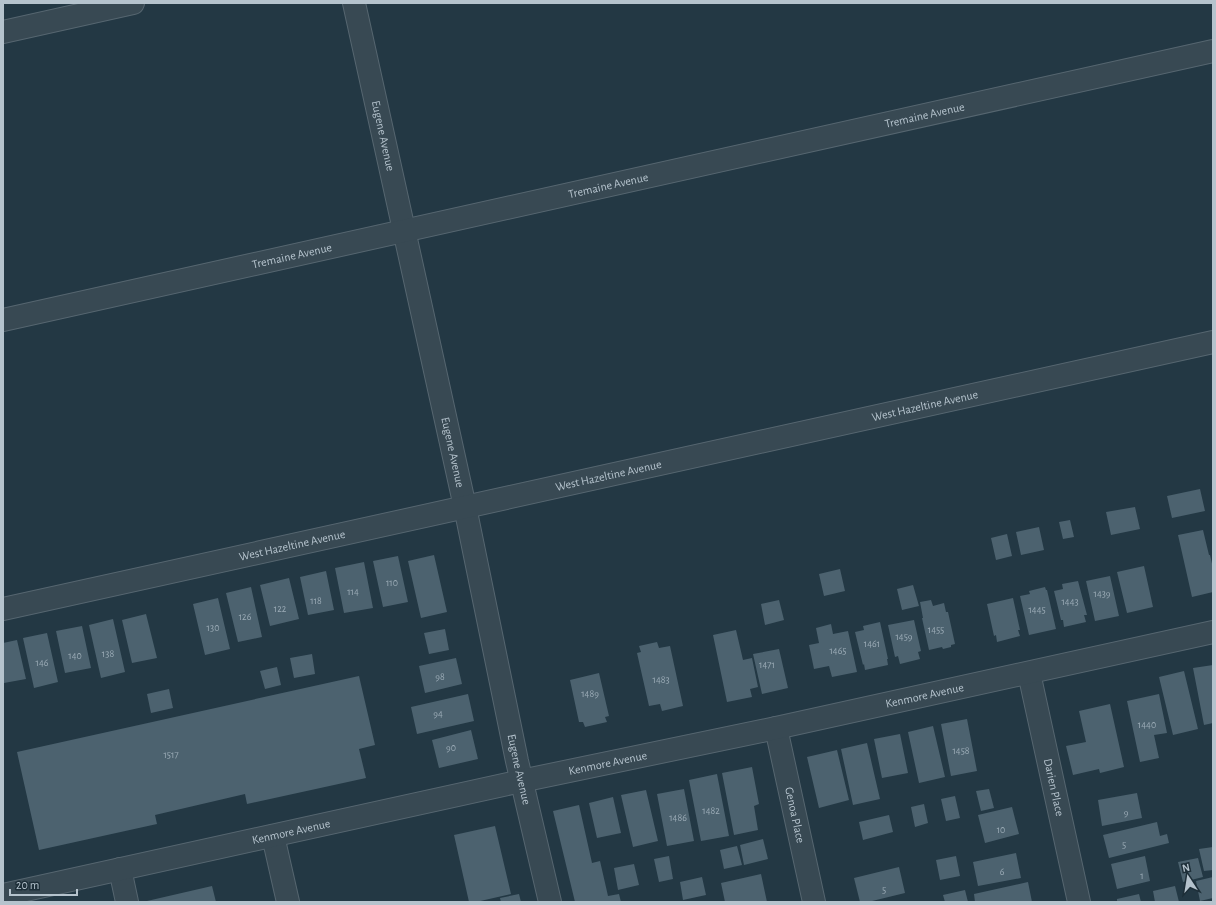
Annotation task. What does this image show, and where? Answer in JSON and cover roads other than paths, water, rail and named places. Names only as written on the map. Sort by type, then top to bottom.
[{"type":"street","points":[[3,32],[133,3]]},
{"type":"street","name":"Eugene Avenue","points":[[354,3],[465,507],[521,781],[550,902]]},
{"type":"street","name":"Tremaine Avenue","points":[[3,320],[1213,51]]},
{"type":"street","name":"West Hazeltine Avenue","points":[[3,608],[1213,342]]},
{"type":"street","name":"Kenmore Avenue","points":[[12,897],[120,869],[521,781],[776,728],[1213,632]]},
{"type":"street","name":"Darien Place","points":[[1029,673],[1079,902]]},
{"type":"street","name":"Genoa Place","points":[[776,728],[814,902]]},
{"type":"street","points":[[273,836],[288,902]]},
{"type":"street","points":[[120,869],[128,902]]}]
